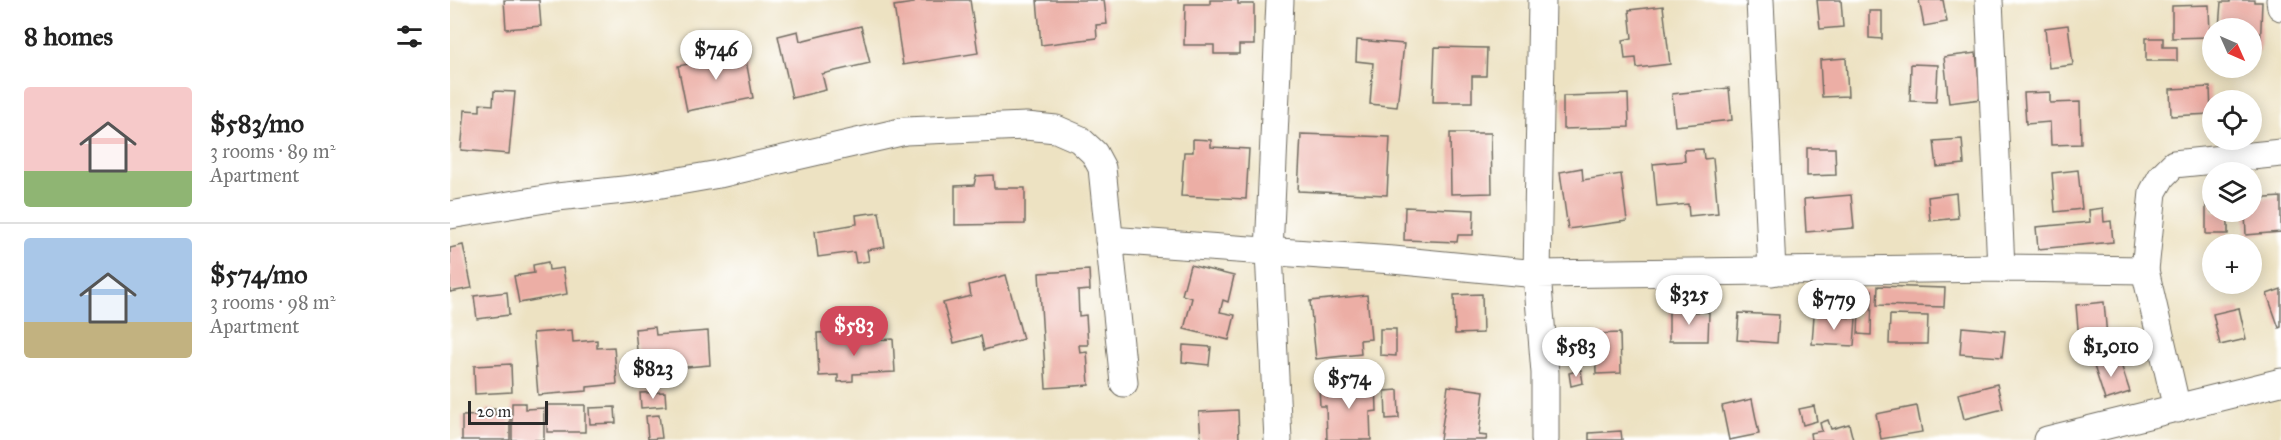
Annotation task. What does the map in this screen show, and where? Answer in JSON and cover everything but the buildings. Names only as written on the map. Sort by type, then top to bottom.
[{"type":"street","points":[[1278,440],[1269,252],[1280,0]]},
{"type":"street","points":[[1542,0],[1537,274],[1545,373],[1545,440]]},
{"type":"street","points":[[1760,0],[1772,272]]},
{"type":"street","points":[[1989,0],[2001,268]]},
{"type":"street","points":[[2280,0],[2281,7]]},
{"type":"street","points":[[450,215],[504,205],[633,189],[719,174],[904,131],[1026,126],[1056,129],[1079,139],[1094,153],[1102,168],[1124,383]]},
{"type":"street","points":[[2176,409],[2145,270],[2153,192],[2162,176],[2174,165],[2281,153]]},
{"type":"street","points":[[1109,240],[1393,260],[1537,274],[2001,268],[2145,270]]},
{"type":"street","points":[[2047,440],[2281,382]]}]
